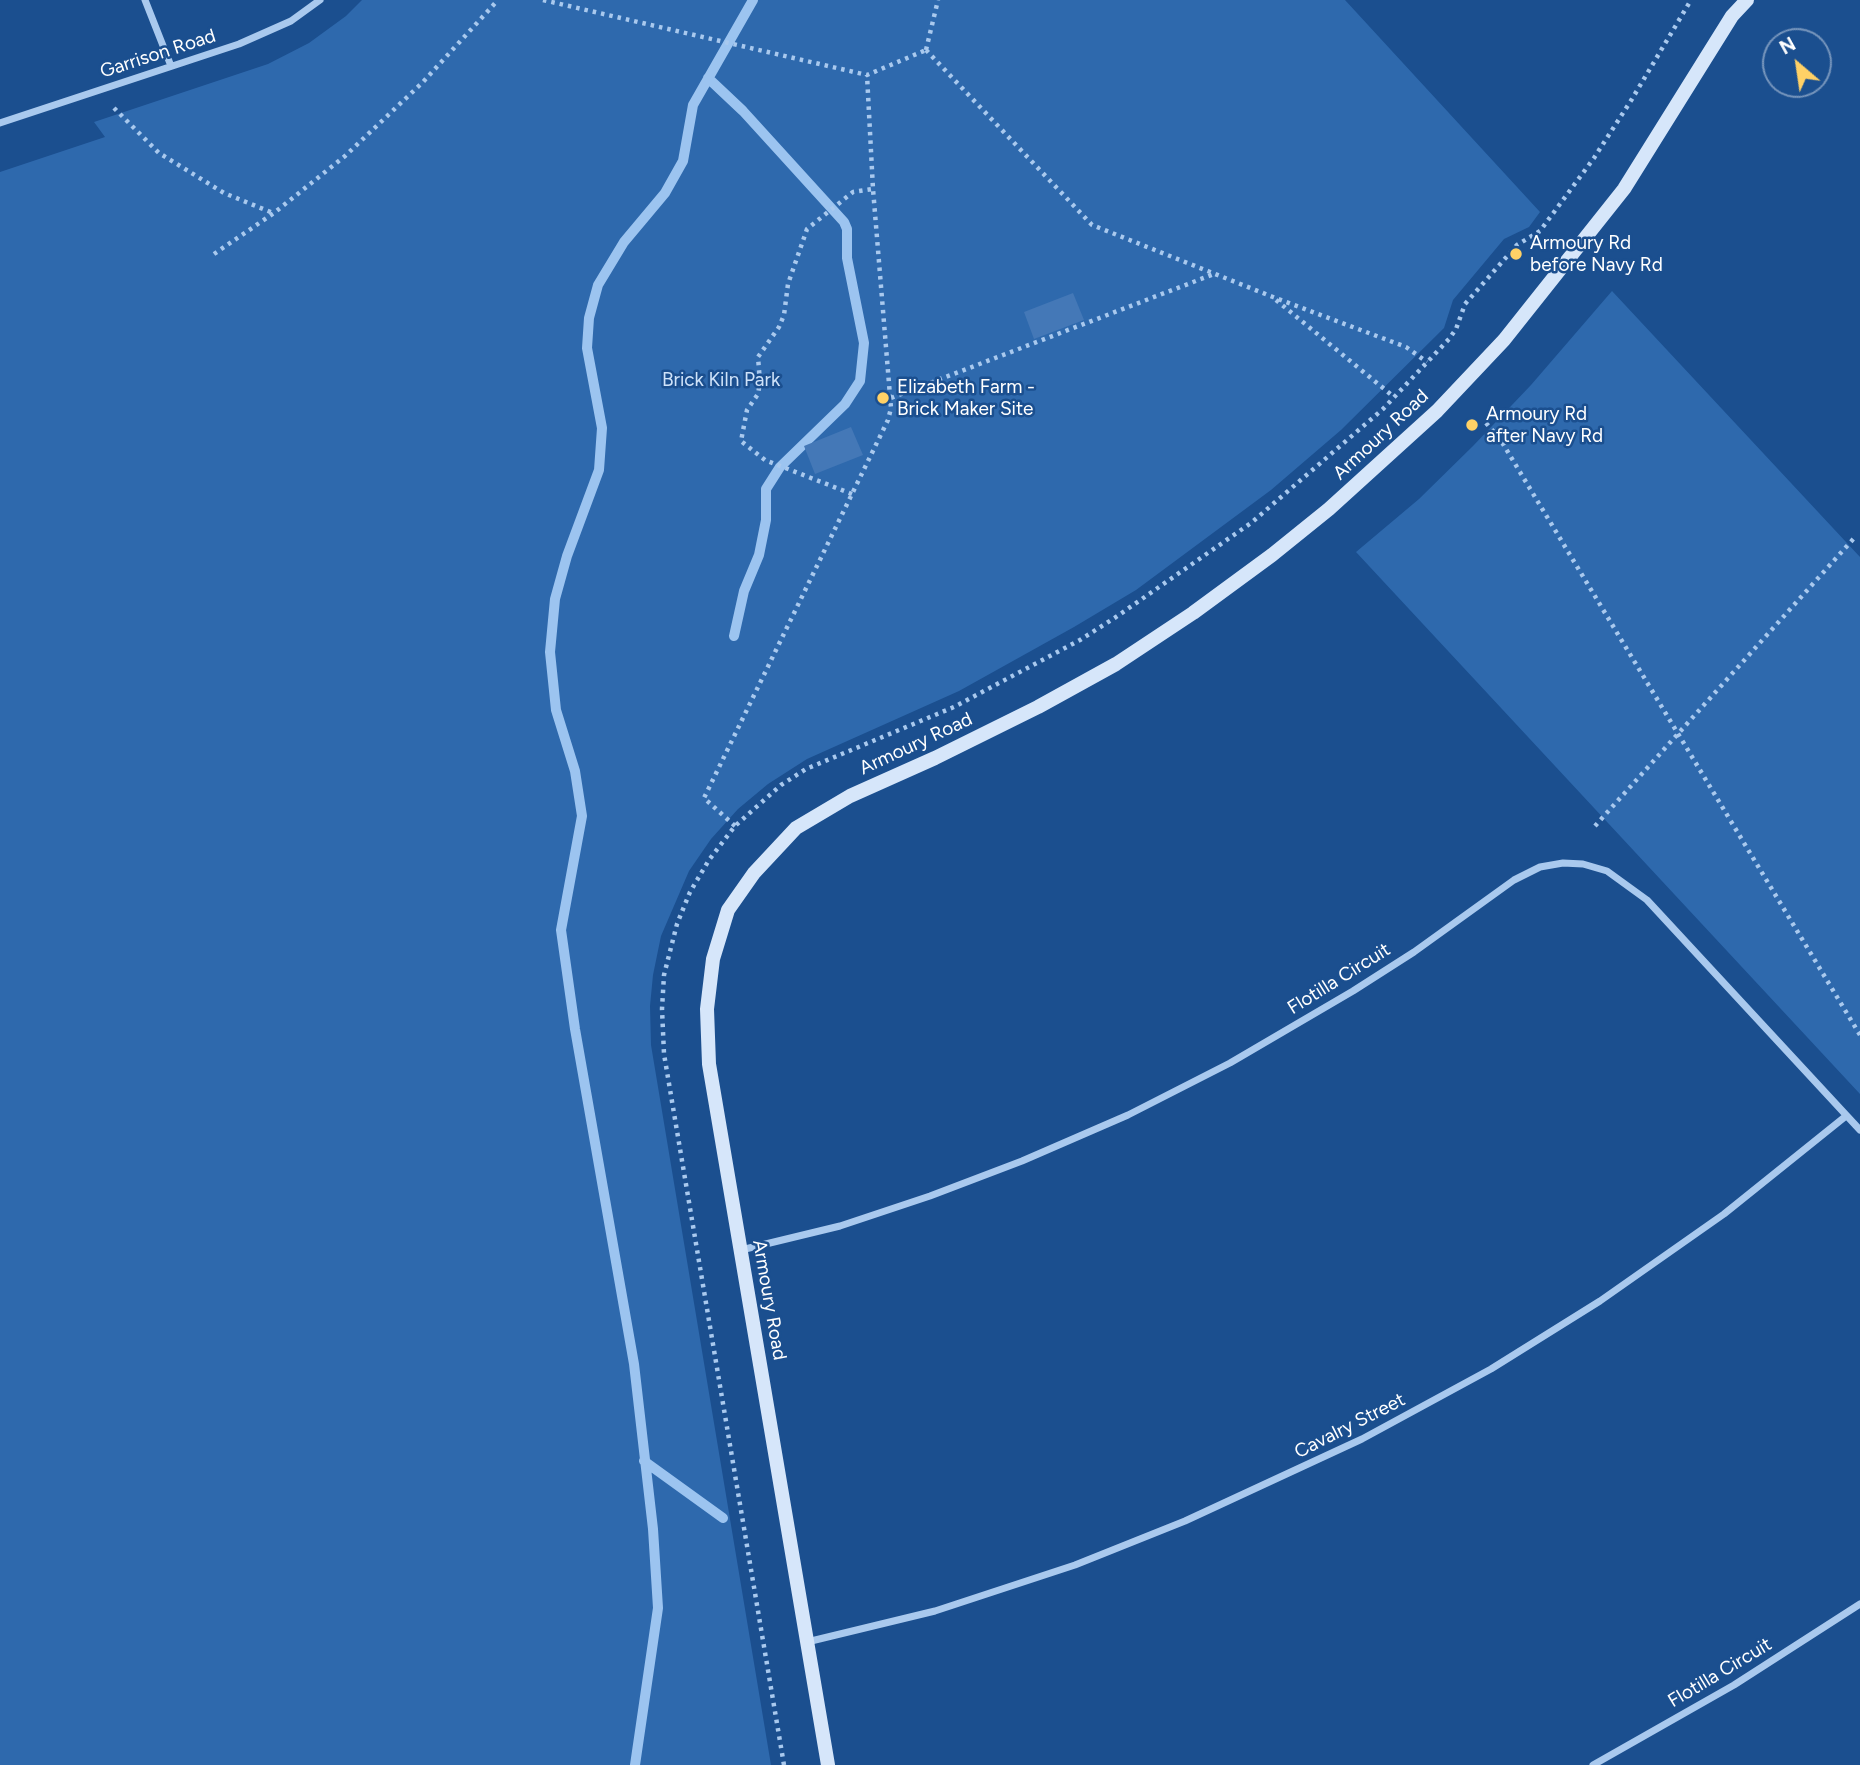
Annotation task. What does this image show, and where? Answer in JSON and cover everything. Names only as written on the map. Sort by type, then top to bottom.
[{"type":"street","points":[[145,0],[171,66]]},
{"type":"street","name":"Garrison Road","points":[[0,123],[263,34],[320,0]]},
{"type":"street","points":[[1732,0],[1732,16]]},
{"type":"street","name":"Armoury Road","points":[[828,1765],[709,1064],[706,1009],[713,959],[728,910],[754,873],[796,828],[850,796],[1038,707],[1115,664],[1203,605],[1329,509],[1437,411],[1513,330],[1624,189],[1732,16],[1747,0]]},
{"type":"street","name":"Flotilla Circuit","points":[[741,1250],[840,1226],[930,1196],[1022,1161],[1128,1115],[1230,1063],[1353,991],[1414,952],[1514,880],[1540,867],[1563,863],[1583,864],[1607,871],[1647,900],[1860,1130]]},
{"type":"street","name":"Cavalry Street","points":[[807,1642],[934,1611],[1075,1565],[1196,1517],[1363,1439],[1491,1369],[1610,1294],[1724,1214],[1846,1116]]},
{"type":"street","name":"Flotilla Circuit","points":[[1593,1765],[1734,1685],[1860,1604]]},
{"type":"path","points":[[214,254],[274,213],[345,156],[423,82],[498,0]]},
{"type":"path","points":[[543,0],[867,75],[926,50]]},
{"type":"path","points":[[926,50],[938,0]]},
{"type":"path","points":[[784,1765],[664,1042],[664,975],[677,924],[690,892],[709,860],[735,826],[781,785],[806,769],[954,707],[1116,617],[1251,523],[1394,397],[1456,329],[1465,304],[1517,245],[1541,231],[1632,99],[1691,0]]},
{"type":"path","points":[[926,50],[1092,225],[1406,347],[1427,362]]},
{"type":"path","points":[[735,826],[704,798],[888,420],[891,408],[873,189],[867,75]]},
{"type":"path","points":[[114,108],[159,153],[224,194],[274,213]]},
{"type":"path","points":[[852,494],[765,460],[741,441],[747,410],[758,394],[758,357],[784,315],[788,284],[807,229],[853,192],[873,189]]},
{"type":"path","points":[[891,398],[1215,274]]},
{"type":"path","points":[[1273,297],[1394,397]]},
{"type":"path","points":[[1486,423],[1500,439],[1860,1035]]},
{"type":"path","points":[[1595,827],[1856,536]]},
{"type":"green space","name":"Brick Kiln Park","points":[[362,0],[1345,0],[1540,212],[1529,227],[1504,239],[1453,300],[1444,328],[1341,430],[1271,490],[1136,590],[1074,627],[959,691],[807,759],[768,784],[738,809],[711,839],[689,871],[661,936],[650,1006],[651,1045],[771,1765],[0,1765],[0,172],[105,137],[94,122],[268,64],[309,43],[346,16]]},
{"type":"green space","points":[[1612,291],[1860,557],[1860,1094],[1356,552],[1419,499],[1473,446],[1531,385]]},
{"type":"building","points":[[1073,293],[1084,320],[1034,339],[1024,312]]},
{"type":"building","points":[[851,427],[863,455],[815,474],[804,446]]},
{"type":"waterway","points":[[635,1765],[658,1608],[653,1529],[634,1364],[575,1029],[561,930],[582,816],[575,771],[556,710],[550,652],[555,599],[567,556],[599,470],[602,428],[587,348],[589,318],[598,285],[624,242],[665,193],[683,161],[693,105],[753,0]]},
{"type":"waterway","points":[[708,78],[743,111],[844,222],[847,229],[847,258],[864,343],[860,381],[845,404],[780,467],[766,489],[766,520],[759,555],[744,591],[734,636]]},
{"type":"waterway","points":[[644,1461],[723,1518]]},
{"type":"place","name":"Armoury Rd before Navy Rd","points":[[1516,254]]},
{"type":"place","name":"Elizabeth Farm - Brick Maker Site","points":[[883,398]]},
{"type":"place","name":"Armoury Rd after Navy Rd","points":[[1472,425]]}]
